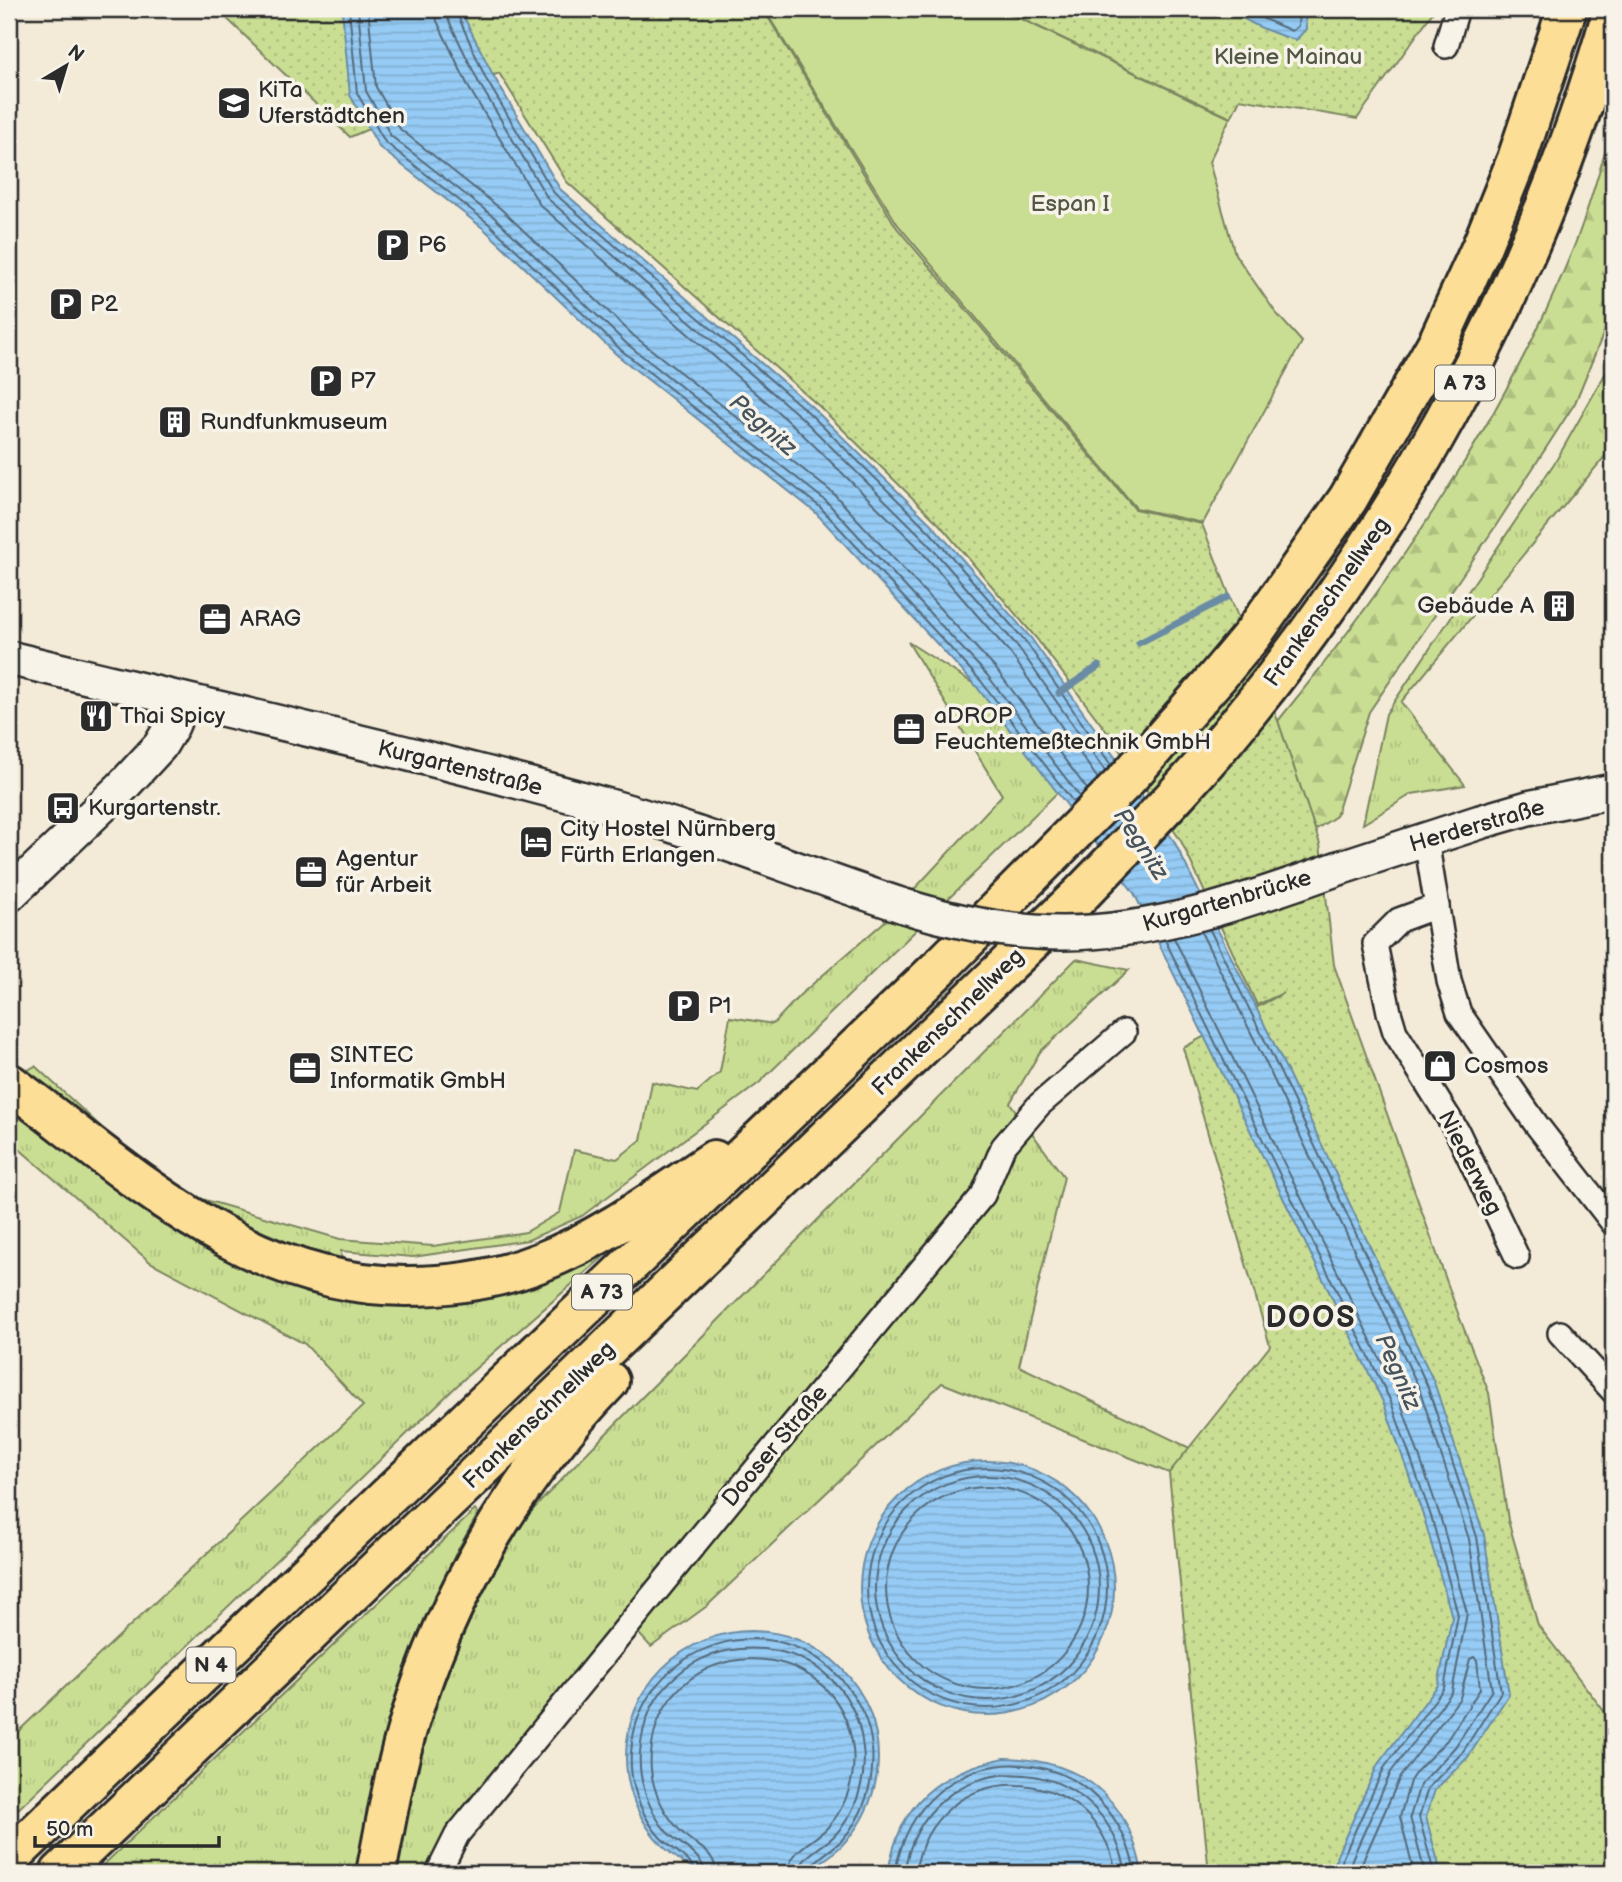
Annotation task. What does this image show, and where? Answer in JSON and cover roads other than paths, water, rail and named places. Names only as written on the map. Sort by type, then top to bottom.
[{"type":"highway","name":"Frankenschnellweg","points":[[9,1859],[939,968],[1126,780],[1217,677],[1253,634],[1348,499],[1439,340],[1481,248],[1517,159],[1567,9]]},
{"type":"highway","name":"Frankenschnellweg","points":[[60,1873],[448,1504],[1080,895],[1188,782],[1243,719],[1331,603],[1379,532],[1431,446],[1477,361],[1518,272],[1566,156],[1613,9]]},
{"type":"highway","points":[[12,1084],[168,1202],[233,1242],[309,1273],[349,1282],[393,1286],[479,1280],[520,1269],[559,1254],[595,1237],[653,1201],[789,1111]]},
{"type":"highway","points":[[376,1873],[409,1723],[456,1598],[482,1551],[553,1445],[643,1346],[765,1199]]},
{"type":"main road","name":"Kurgartenstraße","points":[[9,658],[610,806],[743,848],[904,906]]},
{"type":"main road","points":[[9,895],[122,787],[160,746],[183,700]]},
{"type":"main road","name":"Herderstraße","points":[[1342,867],[1528,808],[1613,791]]},
{"type":"main road","name":"Kurgartenbrücke","points":[[904,906],[955,920],[1007,929],[1062,933],[1110,930],[1214,910],[1342,867]]},
{"type":"street","points":[[1446,46],[1457,9]]},
{"type":"street","points":[[1426,840],[1449,981],[1459,1013],[1536,1124],[1613,1223]]},
{"type":"street","name":"Niederweg","points":[[1437,906],[1399,920],[1376,944],[1389,1012],[1395,1032],[1457,1131],[1517,1256]]},
{"type":"street","name":"Dooser Straße","points":[[438,1873],[457,1835],[983,1195],[1003,1147],[1039,1105],[1124,1032]]},
{"type":"street","points":[[1560,1333],[1613,1391]]},
{"type":"water","name":"Pegnitz","points":[[342,9],[460,9],[493,75],[560,189],[812,407],[934,527],[1031,638],[1174,841],[1279,1054],[1434,1382],[1484,1535],[1509,1694],[1468,1757],[1435,1790],[1426,1817],[1441,1873],[1333,1873],[1337,1855],[1378,1764],[1438,1685],[1452,1617],[1425,1521],[1384,1404],[1134,893],[976,686],[815,512],[617,355],[484,229],[379,147],[350,95]]},
{"type":"water","points":[[1231,9],[1305,9],[1306,29],[1296,40],[1253,24]]},
{"type":"water","points":[[975,1461],[999,1461],[1036,1470],[1068,1489],[1086,1507],[1105,1539],[1112,1563],[1112,1613],[1105,1637],[1086,1669],[1068,1687],[1024,1710],[999,1715],[975,1715],[938,1706],[906,1687],[888,1669],[865,1625],[860,1600],[860,1576],[869,1539],[888,1507],[906,1489],[950,1466]]},
{"type":"water","points":[[740,1631],[764,1631],[800,1640],[832,1659],[850,1677],[873,1720],[878,1757],[876,1782],[869,1805],[850,1837],[832,1855],[789,1878],[764,1883],[740,1883],[704,1874],[672,1855],[654,1837],[631,1794],[626,1769],[626,1745],[635,1709],[654,1677],[672,1659],[715,1636]]},
{"type":"water","points":[[1005,1758],[1032,1760],[1057,1766],[1078,1775],[1097,1788],[1113,1804],[1126,1823],[1142,1873],[888,1873],[901,1827],[925,1795],[960,1772]]},
{"type":"waterway","points":[[1139,643],[1228,597]]},
{"type":"waterway","points":[[1059,693],[1099,666]]},
{"type":"place","name":"KiTa Uferstädtchen","points":[[234,103]]},
{"type":"place","name":"P6","points":[[393,245]]},
{"type":"place","name":"P2","points":[[66,304]]},
{"type":"place","name":"P7","points":[[326,381]]},
{"type":"place","name":"Rundfunkmuseum","points":[[175,422]]},
{"type":"place","name":"Gebäude A","points":[[1559,606]]},
{"type":"place","name":"ARAG","points":[[215,619]]},
{"type":"place","name":"Thai Spicy","points":[[96,716]]},
{"type":"place","name":"aDROP Feuchtemeßtechnik GmbH","points":[[909,729]]},
{"type":"place","name":"Kurgartenstr.","points":[[63,808]]},
{"type":"place","name":"City Hostel Nürnberg Fürth Erlangen","points":[[536,842]]},
{"type":"place","name":"Agentur für Arbeit","points":[[311,872]]},
{"type":"place","name":"P1","points":[[684,1006]]},
{"type":"place","name":"Cosmos","points":[[1440,1066]]},
{"type":"place","name":"SINTEC Informatik GmbH","points":[[305,1068]]},
{"type":"district","name":"DOOS","points":[[1311,1318]]},
{"type":"park label","name":"Kleine Mainau","points":[[1288,57]]},
{"type":"park label","name":"Espan I","points":[[1070,204]]}]
